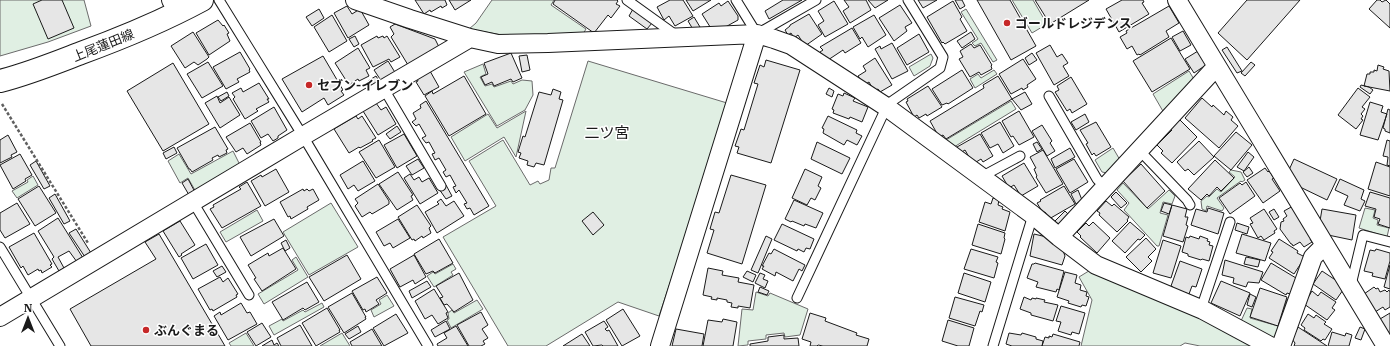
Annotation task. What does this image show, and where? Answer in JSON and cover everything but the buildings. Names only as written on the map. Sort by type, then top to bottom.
[{"type":"main road","name":"上尾蓮田線","points":[[0,81],[120,39],[175,6],[202,0]]},
{"type":"street","points":[[355,0],[470,38],[498,44],[757,34],[791,45],[886,107],[1033,215],[1059,237],[1096,264],[1201,310],[1270,346]]},
{"type":"street","points":[[1177,0],[1386,346]]},
{"type":"street","points":[[660,346],[757,34]]},
{"type":"street","points":[[0,316],[470,38]]},
{"type":"street","points":[[1059,237],[1217,66]]},
{"type":"street","points":[[1281,346],[1314,257],[1325,246]]},
{"type":"lane","points":[[219,0],[428,346]]},
{"type":"lane","points":[[627,0],[679,38]]},
{"type":"lane","points":[[736,0],[757,34],[816,0]]},
{"type":"lane","points":[[797,298],[886,107],[940,68],[943,57],[908,0]]},
{"type":"lane","points":[[384,89],[441,186]]},
{"type":"lane","points":[[1049,96],[1097,179],[1105,187]]},
{"type":"lane","points":[[1139,150],[1190,205]]},
{"type":"lane","points":[[981,177],[1020,156]]},
{"type":"lane","points":[[193,202],[249,295]]},
{"type":"lane","points":[[993,346],[1033,215]]},
{"type":"lane","points":[[1201,310],[1230,222]]},
{"type":"lane","points":[[1350,287],[1363,235],[1390,242]]},
{"type":"lane","points":[[0,246],[60,346]]},
{"type":"path","points":[[2,104],[93,250],[97,259]]},
{"type":"green space","points":[[0,0],[84,0],[91,26],[48,42],[0,56]]},
{"type":"green space","points":[[492,0],[554,0],[551,5],[586,29],[583,34],[513,37],[469,29],[476,23]]},
{"type":"green space","points":[[1012,0],[1033,0],[1047,24],[1032,33]]},
{"type":"green space","points":[[966,9],[997,60],[993,62],[981,43],[975,46],[972,43],[978,39],[961,12]]},
{"type":"green space","points":[[931,54],[933,58],[930,66],[914,76],[909,67]]},
{"type":"green space","points":[[588,61],[727,103],[694,211],[659,316],[618,302],[546,346],[508,346],[443,237],[496,206],[469,161],[503,140],[530,185],[538,181],[540,184],[549,180],[551,168],[555,168]]},
{"type":"green space","points":[[483,64],[486,74],[480,77],[485,86],[492,84],[494,87],[511,81],[513,84],[522,80],[532,81],[533,95],[525,110],[497,126],[464,72]]},
{"type":"green space","points":[[994,70],[997,74],[975,88],[970,79],[978,74],[981,78]]},
{"type":"green space","points":[[1189,71],[1195,81],[1164,113],[1153,94]]},
{"type":"green space","points":[[1011,101],[1016,109],[954,147],[946,140]]},
{"type":"green space","points":[[526,111],[516,157],[504,137],[465,161],[451,137],[488,114],[497,128]]},
{"type":"green space","points":[[1113,148],[1120,160],[1107,173],[1102,172],[1095,160]]},
{"type":"green space","points":[[233,151],[241,167],[196,192],[188,178],[180,183],[168,161],[179,154],[191,174]]},
{"type":"green space","points":[[1231,170],[1241,172],[1245,180],[1242,182],[1241,181],[1217,198],[1224,208],[1222,211],[1207,206],[1206,211],[1202,209],[1201,201],[1207,196],[1209,197],[1217,189],[1221,192],[1235,177],[1229,172]]},
{"type":"green space","points":[[33,176],[38,185],[17,198],[12,191],[28,182],[27,180]]},
{"type":"green space","points":[[1123,183],[1148,209],[1169,190],[1175,196],[1172,204],[1163,202],[1160,213],[1168,215],[1159,246],[1157,246],[1124,210],[1129,203],[1117,190]]},
{"type":"green space","points":[[331,203],[358,247],[309,275],[283,232]]},
{"type":"green space","points":[[1365,208],[1375,210],[1373,218],[1378,220],[1377,225],[1389,228],[1387,237],[1359,228]]},
{"type":"green space","points":[[257,210],[263,221],[226,242],[220,232]]},
{"type":"green space","points":[[296,257],[308,277],[264,304],[258,294],[298,270],[292,260]]},
{"type":"green space","points":[[453,264],[456,269],[451,272],[453,275],[434,287],[427,276],[433,272],[435,274]]},
{"type":"green space","points":[[1092,269],[1103,278],[1202,318],[1255,346],[1200,346],[1185,343],[1180,346],[1081,346],[1092,300],[1079,277]]},
{"type":"green space","points":[[756,292],[768,296],[770,293],[808,309],[800,335],[785,337],[784,333],[766,335],[766,339],[748,341],[748,345],[738,346],[742,309],[753,310]]},
{"type":"green space","points":[[387,295],[394,306],[374,317],[371,310],[381,304],[379,300]]},
{"type":"green space","points":[[1287,299],[1292,301],[1278,338],[1273,339],[1241,321],[1247,308],[1252,309],[1250,318],[1278,326]]},
{"type":"green space","points":[[477,300],[483,309],[451,328],[447,320],[449,319],[448,313],[452,310],[454,313]]},
{"type":"green space","points":[[322,303],[324,307],[274,335],[269,326],[282,319],[283,321],[303,310],[305,312]]},
{"type":"green space","points":[[246,333],[254,346],[231,346],[229,343]]},
{"type":"green space","points":[[342,333],[350,346],[320,346]]},
{"type":"place","name":"ゴールドレジデンス","points":[[1007,23]]},
{"type":"place","name":"セブン-イレブン","points":[[309,85]]},
{"type":"place","name":"ぶんぐまる","points":[[146,330]]},
{"type":"district","name":"二ツ宮","points":[[607,133]]}]
